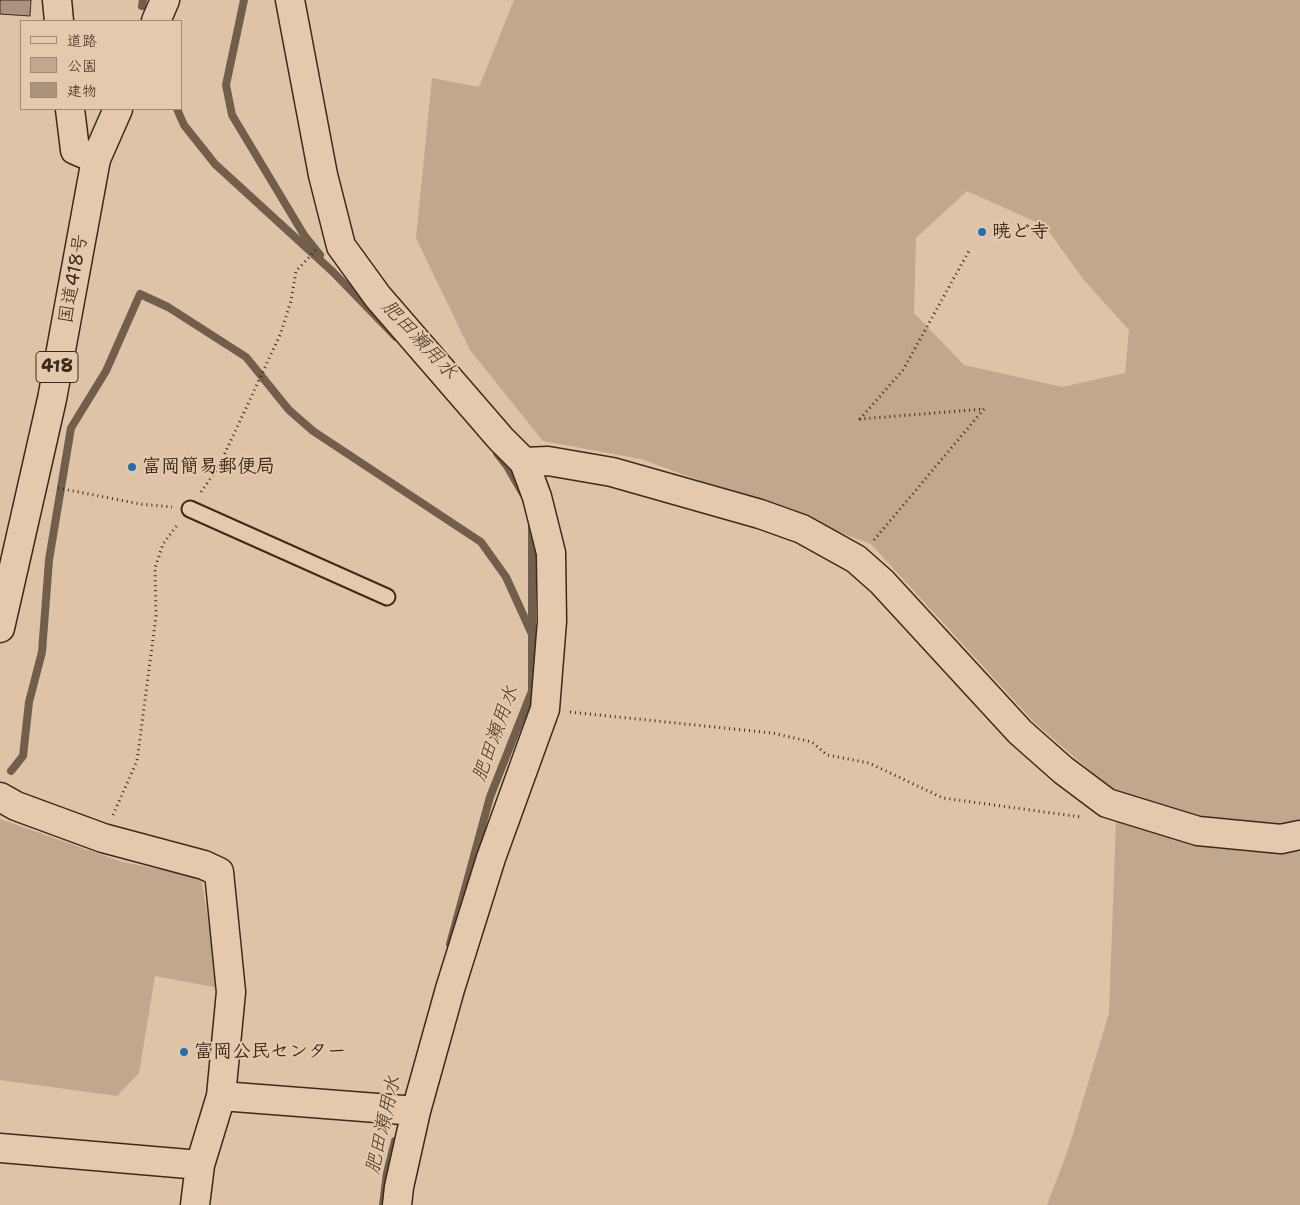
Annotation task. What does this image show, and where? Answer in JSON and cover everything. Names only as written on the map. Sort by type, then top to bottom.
[{"type":"main road","points":[[57,0],[59,20]]},
{"type":"main road","points":[[156,20],[165,0]]},
{"type":"main road","points":[[290,0],[323,175],[341,246],[378,297],[501,439],[524,462],[537,497],[550,553],[552,621],[544,709],[482,886],[450,989],[416,1111],[399,1187],[397,1205]]},
{"type":"main road","points":[[70,110],[75,150],[96,159]]},
{"type":"main road","name":"国道418号","points":[[0,628],[52,399],[96,159],[118,110]]},
{"type":"main road","points":[[524,462],[548,462],[612,472],[760,514],[802,529],[856,559],[882,582],[1020,732],[1063,770],[1107,803],[1198,831],[1281,839],[1300,835]]},
{"type":"main road","points":[[0,797],[16,806],[103,838],[204,865],[219,872],[231,992],[221,1096],[200,1165],[195,1205]]},
{"type":"main road","points":[[221,1096],[416,1111]]},
{"type":"main road","points":[[0,1148],[200,1165]]},
{"type":"lane","points":[[190,509],[387,597]]},
{"type":"path","points":[[871,544],[984,409],[860,419],[903,370],[970,249]]},
{"type":"path","points":[[32,483],[140,504],[190,509]]},
{"type":"path","points":[[544,709],[772,733],[812,742],[827,756],[869,763],[943,798],[1088,818],[1107,803]]},
{"type":"green space","points":[[514,0],[1300,0],[1300,1205],[1047,1205],[1069,1147],[1109,1013],[1117,794],[1034,722],[871,544],[641,459],[543,441],[470,350],[416,238],[432,78],[479,87]],"holes":[[[967,191],[1045,226],[1083,279],[1129,330],[1125,373],[1062,387],[964,365],[914,313],[916,238]]]},
{"type":"green space","points":[[0,819],[122,862],[201,877],[219,988],[155,976],[139,1073],[117,1096],[0,1080]]},
{"type":"building","points":[[0,0],[31,0],[30,16],[0,14]]},
{"type":"waterway","name":"肥田瀬用水","points":[[142,6],[143,0]]},
{"type":"waterway","name":"肥田瀬用水","points":[[244,0],[226,85],[232,115],[304,235],[320,255]]},
{"type":"waterway","name":"肥田瀬用水","points":[[177,110],[184,125],[215,164],[333,272],[396,337]]},
{"type":"waterway","points":[[11,771],[23,756],[29,702],[42,652],[49,560],[71,428],[106,371],[140,294],[168,307],[246,357],[289,410],[313,431],[481,542],[506,577],[531,632]]},
{"type":"waterway","name":"肥田瀬用水","points":[[497,453],[522,492]]},
{"type":"waterway","name":"肥田瀬用水","points":[[450,944],[490,797],[532,691],[532,526]]},
{"type":"waterway","name":"肥田瀬用水","points":[[383,1205],[387,1173],[395,1141]]},
{"type":"place","name":"暁ど寺","points":[[982,232]]},
{"type":"place","name":"富岡簡易郵便局","points":[[132,467]]},
{"type":"place","name":"富岡公民センター","points":[[184,1052]]}]
